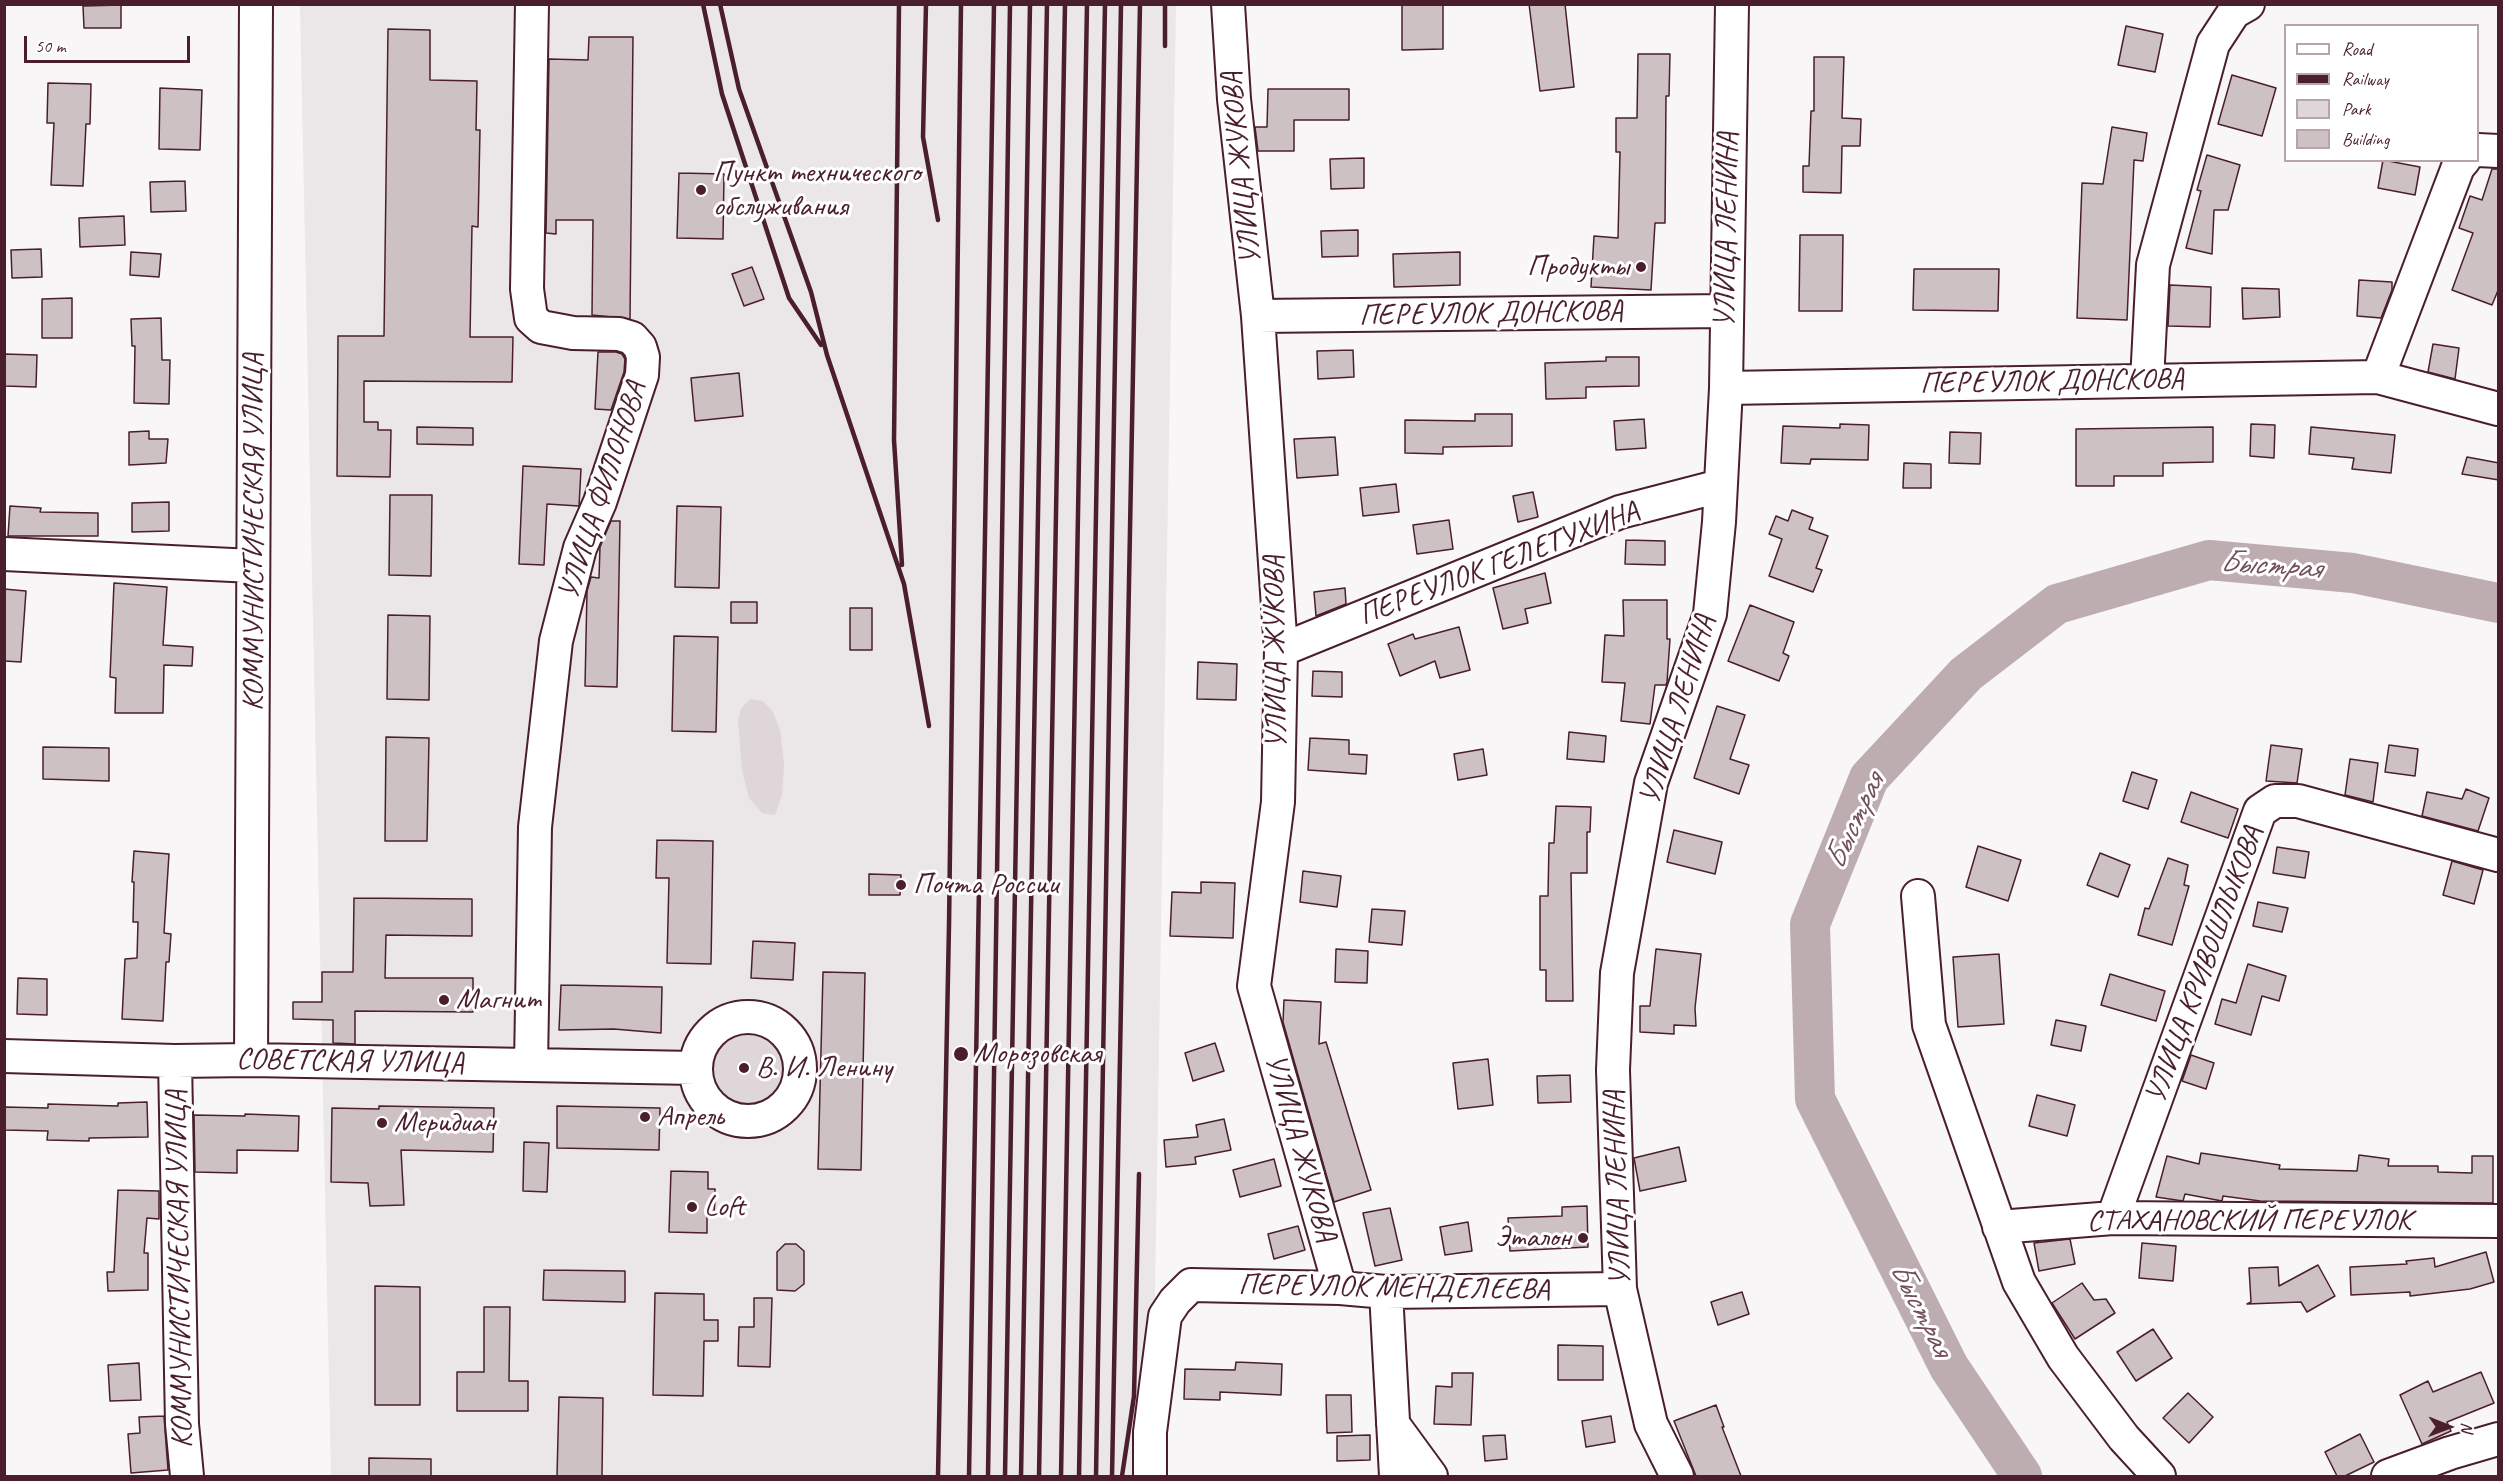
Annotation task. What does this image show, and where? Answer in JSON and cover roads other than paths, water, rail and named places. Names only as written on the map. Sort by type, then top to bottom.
[{"type":"street","name":"КОММУНИСТИЧЕСКАЯ УЛИЦА","points":[[251,1060],[256,4]]},
{"type":"street","name":"УЛИЦА ФИЛОНОВА","points":[[531,1065],[535,827],[556,641],[580,548],[600,502],[642,375],[643,357],[640,347],[632,338],[619,334],[573,333],[541,327],[531,318],[527,289],[532,4]]},
{"type":"street","name":"УЛИЦА ЖУКОВА","points":[[1228,4],[1234,99],[1258,316],[1281,650],[1278,802],[1254,986],[1340,1288]]},
{"type":"street","name":"УЛИЦА ЛЕНИНА","points":[[1677,1476],[1651,1424],[1620,1289],[1613,1070],[1617,973],[1651,783],[1710,614],[1726,388],[1725,311],[1732,4]]},
{"type":"street","points":[[2147,381],[2152,265],[2213,45],[2234,7]]},
{"type":"street","points":[[2479,150],[2499,151]]},
{"type":"street","points":[[2378,377],[2458,167],[2462,162]]},
{"type":"street","name":"ПЕРЕУЛОК ДОНСКОВА","points":[[1258,316],[1725,311]]},
{"type":"street","name":"ПЕРЕУЛОК ДОНСКОВА","points":[[1726,388],[2378,377],[2499,409]]},
{"type":"street","name":"ПЕРЕУЛОК ГЕЛЕТУХИНА","points":[[1281,650],[1620,512],[1720,486]]},
{"type":"street","points":[[4,554],[253,566]]},
{"type":"street","name":"УЛИЦА КРИВОШЛЫКОВА","points":[[2113,1218],[2260,811],[2275,801],[2298,801],[2499,855]]},
{"type":"street","points":[[1918,896],[1929,1025],[2019,1282],[2063,1357],[2124,1438],[2159,1476]]},
{"type":"street","name":"СОВЕТСКАЯ УЛИЦА","points":[[4,1056],[175,1061],[251,1060],[695,1068]]},
{"type":"street","name":"КОММУНИСТИЧЕСКАЯ УЛИЦА","points":[[175,1061],[182,1424],[187,1476]]},
{"type":"street","name":"СТАХАНОВСКИЙ ПЕРЕУЛОК","points":[[1999,1227],[2113,1218],[2499,1221]]},
{"type":"street","name":"ПЕРЕУЛОК МЕНДЕЛЕЕВА","points":[[1150,1476],[1150,1432],[1165,1316],[1175,1300],[1191,1285],[1340,1288],[1386,1292],[1620,1289]]},
{"type":"street","points":[[1386,1292],[1396,1476]]},
{"type":"street","points":[[1394,1424],[1431,1476]]},
{"type":"street","points":[[2388,1476],[2499,1439]]},
{"type":"waterway","name":"Быстрая","points":[[2022,1476],[1949,1367],[1815,1099],[1810,924],[1869,778],[1966,674],[2057,604],[2209,560],[2353,573],[2498,603]]},
{"type":"railway","points":[[703,4],[722,94],[789,298],[821,345]]},
{"type":"railway","points":[[720,4],[739,89],[811,292],[827,355],[904,584],[929,726]]},
{"type":"railway","points":[[899,4],[894,440],[902,565]]},
{"type":"railway","points":[[926,4],[923,137],[938,220]]},
{"type":"railway","points":[[938,1476],[949,925],[961,4]]},
{"type":"railway","points":[[969,1476],[994,4]]},
{"type":"railway","points":[[988,1476],[1010,4]]},
{"type":"railway","points":[[1005,1476],[1030,4]]},
{"type":"railway","points":[[1021,1476],[1047,4]]},
{"type":"railway","points":[[1039,1476],[1065,4]]},
{"type":"railway","points":[[1061,1476],[1087,4]]},
{"type":"railway","points":[[1079,1476],[1105,4]]},
{"type":"railway","points":[[1096,1476],[1121,4]]},
{"type":"railway","points":[[1112,1476],[1140,4]]},
{"type":"railway","points":[[1165,4],[1165,46]]},
{"type":"railway","points":[[1122,1476],[1134,1396],[1139,1174]]},
{"type":"place","name":"Пункт технического обслуживания","points":[[701,190]]},
{"type":"place","name":"Продукты","points":[[1641,267]]},
{"type":"place","name":"Почта России","points":[[901,885]]},
{"type":"place","name":"Магнит","points":[[444,1000]]},
{"type":"place","name":"Морозовская","points":[[961,1054]]},
{"type":"place","name":"В. И. Ленину","points":[[744,1068]]},
{"type":"place","name":"Апрель","points":[[645,1117]]},
{"type":"place","name":"Меридиан","points":[[382,1123]]},
{"type":"place","name":"Loft","points":[[692,1207]]},
{"type":"place","name":"Эталон","points":[[1583,1238]]}]
